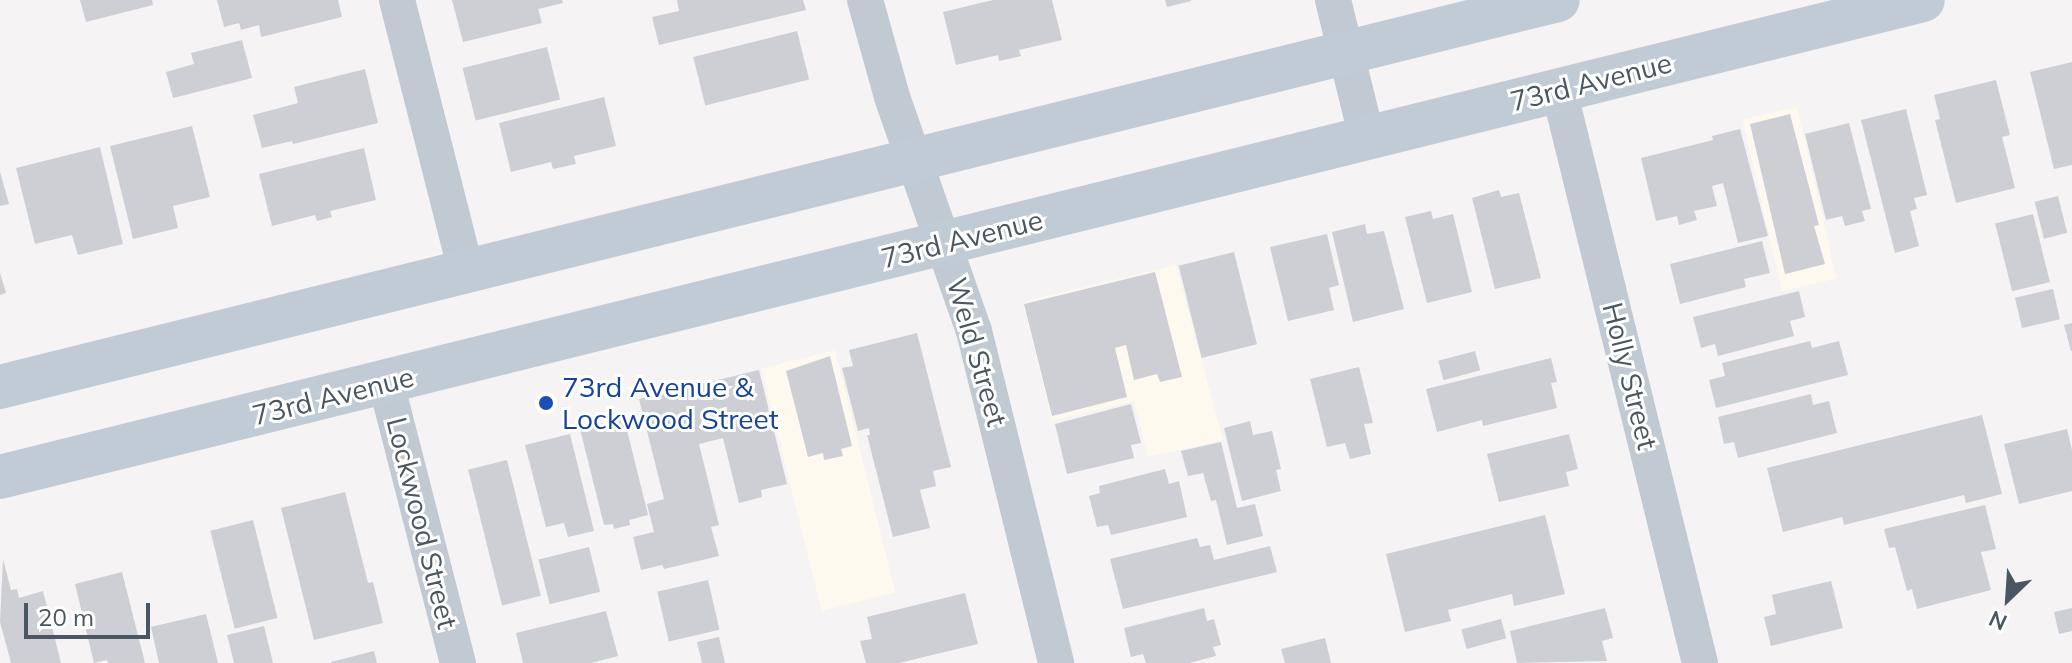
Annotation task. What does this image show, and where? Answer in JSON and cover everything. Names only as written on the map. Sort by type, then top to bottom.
[{"type":"main road","points":[[0,387],[1558,0]]},
{"type":"main road","name":"73rd Avenue","points":[[0,477],[1923,0]]},
{"type":"street","points":[[397,0],[466,271]]},
{"type":"street","name":"Weld Street","points":[[865,0],[892,97],[966,305],[995,409],[1056,663]]},
{"type":"street","points":[[1333,0],[1367,138]]},
{"type":"street","name":"Holly Street","points":[[1559,90],[1700,663]]},
{"type":"street","name":"Lockwood Street","points":[[386,383],[458,663]]},
{"type":"shaded area","points":[[1797,107],[1837,278],[1782,291],[1742,120]]},
{"type":"shaded area","points":[[1176,265],[1223,440],[1148,457],[1134,401],[1052,421],[1023,302]]},
{"type":"shaded area","points":[[835,350],[895,593],[822,611],[761,368]]},
{"type":"building","points":[[80,0],[152,0],[153,5],[86,22]]},
{"type":"building","points":[[217,0],[338,0],[342,17],[261,37],[259,25],[241,30],[239,23],[224,27]]},
{"type":"building","points":[[452,0],[562,0],[563,3],[538,9],[542,23],[463,42]]},
{"type":"building","points":[[677,0],[803,0],[806,10],[659,45],[652,17],[679,11]]},
{"type":"building","points":[[993,0],[1052,0],[1062,40],[1019,50],[1021,56],[999,61],[998,55],[956,65],[943,12]]},
{"type":"building","points":[[1165,0],[1191,0],[1191,1],[1167,7]]},
{"type":"building","points":[[797,31],[809,80],[705,105],[693,57]]},
{"type":"building","points":[[242,40],[252,78],[173,98],[166,72],[194,64],[191,53]]},
{"type":"building","points":[[547,47],[560,99],[476,120],[463,68]]},
{"type":"building","points":[[2072,62],[2072,165],[2054,169],[2030,72]]},
{"type":"building","points":[[365,69],[378,123],[293,144],[292,141],[262,148],[253,115],[298,103],[294,87]]},
{"type":"building","points":[[1996,80],[2010,135],[2002,137],[2015,188],[1956,203],[1935,120],[1940,119],[1934,95]]},
{"type":"building","points":[[604,97],[616,146],[574,156],[576,164],[553,169],[551,162],[511,172],[499,123]]},
{"type":"building","points":[[1906,109],[1927,195],[1914,198],[1917,209],[1910,211],[1919,246],[1895,253],[1861,120]]},
{"type":"building","points":[[1790,114],[1819,225],[1814,226],[1825,264],[1785,274],[1750,124]]},
{"type":"building","points":[[1849,123],[1871,209],[1862,211],[1865,221],[1845,226],[1842,216],[1826,220],[1805,134]]},
{"type":"building","points":[[192,126],[210,197],[173,206],[178,228],[133,239],[110,146]]},
{"type":"building","points":[[1740,129],[1768,236],[1738,243],[1723,183],[1712,186],[1717,206],[1694,211],[1697,220],[1679,225],[1677,216],[1656,221],[1641,158],[1713,140],[1712,136]]},
{"type":"building","points":[[100,147],[123,244],[78,255],[72,235],[35,244],[16,168]]},
{"type":"building","points":[[364,148],[376,200],[330,211],[332,217],[317,221],[315,215],[272,226],[259,174]]},
{"type":"building","points":[[0,172],[9,204],[0,206]]},
{"type":"building","points":[[1499,190],[1501,197],[1519,193],[1541,278],[1495,289],[1472,198]]},
{"type":"building","points":[[2058,196],[2067,233],[2044,239],[2035,202]]},
{"type":"building","points":[[1431,211],[1433,219],[1453,214],[1472,292],[1427,303],[1405,217]]},
{"type":"building","points":[[2033,214],[2050,282],[2012,291],[1995,223]]},
{"type":"building","points":[[1365,224],[1367,234],[1384,231],[1404,309],[1353,322],[1332,232]]},
{"type":"building","points":[[1327,234],[1339,285],[1329,288],[1334,310],[1288,321],[1270,247]]},
{"type":"building","points":[[1762,241],[1770,273],[1744,279],[1746,287],[1680,304],[1670,264]]},
{"type":"building","points":[[1234,252],[1257,344],[1202,358],[1179,266]]},
{"type":"building","points":[[1155,272],[1182,377],[1160,382],[1157,374],[1134,380],[1126,345],[1115,348],[1127,397],[1052,416],[1024,304]]},
{"type":"building","points":[[0,273],[6,293],[0,295]]},
{"type":"building","points":[[2053,289],[2060,319],[2022,328],[2015,298]]},
{"type":"building","points":[[1799,291],[1805,317],[1790,321],[1794,336],[1718,356],[1715,344],[1701,348],[1693,317]]},
{"type":"building","points":[[2072,323],[2072,351],[2071,351],[2064,325]]},
{"type":"building","points":[[917,333],[951,467],[933,471],[936,486],[920,490],[930,528],[893,537],[867,435],[870,435],[869,428],[858,431],[842,368],[853,366],[849,350]]},
{"type":"building","points":[[1810,341],[1812,348],[1839,341],[1848,375],[1716,408],[1709,380],[1725,376],[1722,363]]},
{"type":"building","points":[[1475,351],[1480,370],[1443,380],[1438,361]]},
{"type":"building","points":[[830,356],[852,446],[841,449],[843,456],[824,460],[823,453],[808,457],[786,371]]},
{"type":"building","points":[[1551,358],[1557,382],[1551,383],[1557,408],[1483,426],[1482,420],[1437,432],[1426,389]]},
{"type":"building","points":[[1359,367],[1373,423],[1364,424],[1371,454],[1350,459],[1345,443],[1327,447],[1310,379]]},
{"type":"building","points":[[759,370],[787,484],[761,490],[762,497],[739,503],[723,438],[699,444],[719,525],[711,527],[719,556],[664,569],[662,565],[641,570],[633,537],[654,532],[647,504],[664,499],[639,399]]},
{"type":"building","points":[[1811,394],[1813,405],[1829,401],[1837,433],[1738,458],[1734,442],[1724,444],[1718,417]]},
{"type":"building","points":[[1131,404],[1141,443],[1131,445],[1134,458],[1067,474],[1055,424]]},
{"type":"building","points":[[1982,415],[2002,494],[1966,503],[1964,495],[1844,525],[1842,517],[1783,532],[1767,468]]},
{"type":"building","points":[[624,418],[648,515],[629,520],[630,525],[614,529],[613,524],[604,525],[580,429]]},
{"type":"building","points":[[1250,421],[1253,435],[1272,431],[1281,469],[1276,470],[1281,491],[1242,501],[1224,428]]},
{"type":"building","points":[[2067,429],[2072,450],[2072,491],[2019,504],[2004,444]]},
{"type":"building","points":[[570,434],[594,531],[568,537],[564,523],[546,527],[525,445]]},
{"type":"building","points":[[1569,434],[1578,469],[1566,472],[1569,486],[1499,502],[1487,454]]},
{"type":"building","points":[[1221,442],[1237,508],[1255,504],[1263,536],[1227,545],[1216,500],[1211,501],[1203,473],[1188,476],[1181,451]]},
{"type":"building","points":[[507,460],[541,596],[502,606],[468,470]]},
{"type":"building","points":[[1165,469],[1169,484],[1179,481],[1187,517],[1111,535],[1108,525],[1097,527],[1089,496],[1100,493],[1099,486]]},
{"type":"building","points":[[345,492],[368,583],[373,582],[383,623],[314,640],[281,508]]},
{"type":"building","points":[[1985,505],[1996,549],[1981,552],[1991,590],[1917,609],[1912,589],[1907,591],[1895,547],[1889,548],[1884,529]]},
{"type":"building","points":[[1545,515],[1565,594],[1514,606],[1512,594],[1448,610],[1451,621],[1405,632],[1386,554]]},
{"type":"building","points":[[253,520],[277,618],[235,629],[210,531]]},
{"type":"building","points":[[1197,538],[1200,547],[1210,545],[1214,560],[1270,546],[1277,572],[1123,609],[1110,559]]},
{"type":"building","points":[[589,547],[600,592],[550,604],[539,560]]},
{"type":"building","points":[[3,559],[11,590],[17,589],[19,598],[43,591],[61,663],[11,663],[0,622]]},
{"type":"building","points":[[122,572],[145,663],[108,663],[107,660],[94,663],[75,584]]},
{"type":"building","points":[[708,580],[719,630],[669,641],[657,592]]},
{"type":"building","points":[[1831,581],[1843,628],[1771,646],[1764,617],[1776,614],[1772,595]]},
{"type":"building","points":[[965,593],[978,644],[899,663],[866,663],[860,641],[872,639],[867,617]]},
{"type":"building","points":[[1204,608],[1207,621],[1214,619],[1221,645],[1213,647],[1216,656],[1189,663],[1146,663],[1143,654],[1131,657],[1124,628]]},
{"type":"building","points":[[1605,608],[1613,638],[1602,641],[1607,661],[1517,663],[1510,631]]},
{"type":"building","points":[[2072,608],[2072,631],[2059,634],[2054,612]]},
{"type":"building","points":[[606,611],[618,656],[591,663],[523,663],[516,633]]},
{"type":"building","points":[[206,614],[218,663],[159,663],[151,627]]},
{"type":"building","points":[[1501,619],[1506,638],[1467,649],[1461,630]]},
{"type":"building","points":[[264,626],[273,663],[234,663],[227,635]]},
{"type":"building","points":[[719,637],[725,663],[702,663],[697,642]]},
{"type":"building","points":[[1325,638],[1331,663],[1285,663],[1281,649]]},
{"type":"building","points":[[374,651],[377,663],[331,663],[331,662]]},
{"type":"place","name":"73rd Avenue & Lockwood Street","points":[[546,403]]}]
